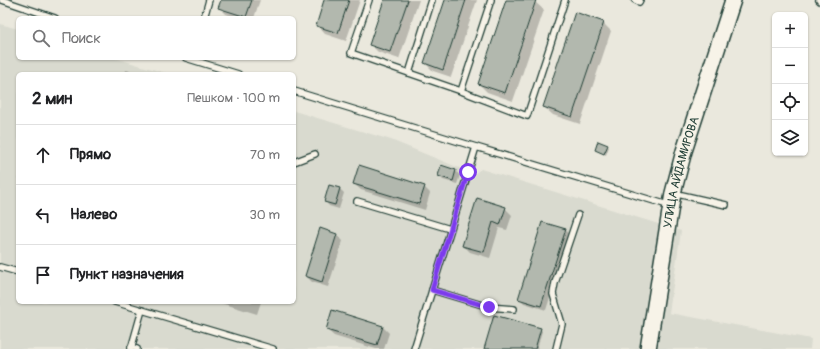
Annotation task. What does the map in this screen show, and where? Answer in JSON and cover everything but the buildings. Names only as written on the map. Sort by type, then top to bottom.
[{"type":"main road","name":"УЛИЦА АЙДАМИРОВА","points":[[648,349],[672,199],[684,151],[733,0]]},
{"type":"lane","points":[[2,0],[49,16]]},
{"type":"lane","points":[[205,16],[209,0]]},
{"type":"lane","points":[[369,0],[351,53],[461,91],[527,116],[565,0]]},
{"type":"lane","points":[[409,73],[432,0]]},
{"type":"lane","points":[[461,91],[491,0]]},
{"type":"lane","points":[[635,0],[639,2],[640,0]]},
{"type":"lane","points":[[192,60],[232,72]]},
{"type":"lane","points":[[296,92],[476,147],[672,199],[726,205]]},
{"type":"lane","points":[[414,349],[476,147]]},
{"type":"lane","points":[[296,161],[315,154]]},
{"type":"lane","points":[[357,201],[450,229]]},
{"type":"lane","points":[[556,349],[562,324],[553,294],[555,283],[578,215]]},
{"type":"lane","points":[[0,267],[16,271]]},
{"type":"lane","points":[[432,290],[489,307],[514,309]]},
{"type":"lane","points":[[126,304],[273,349]]},
{"type":"lane","points":[[133,348],[142,310]]},
{"type":"shaded area","points":[[0,24],[16,28],[16,60],[122,60],[162,72],[16,72],[16,304],[296,304],[296,112],[391,140],[474,174],[481,169],[681,231],[669,313],[811,339],[810,349],[0,349]]},
{"type":"route","points":[[468,172],[432,290],[489,307]]}]
